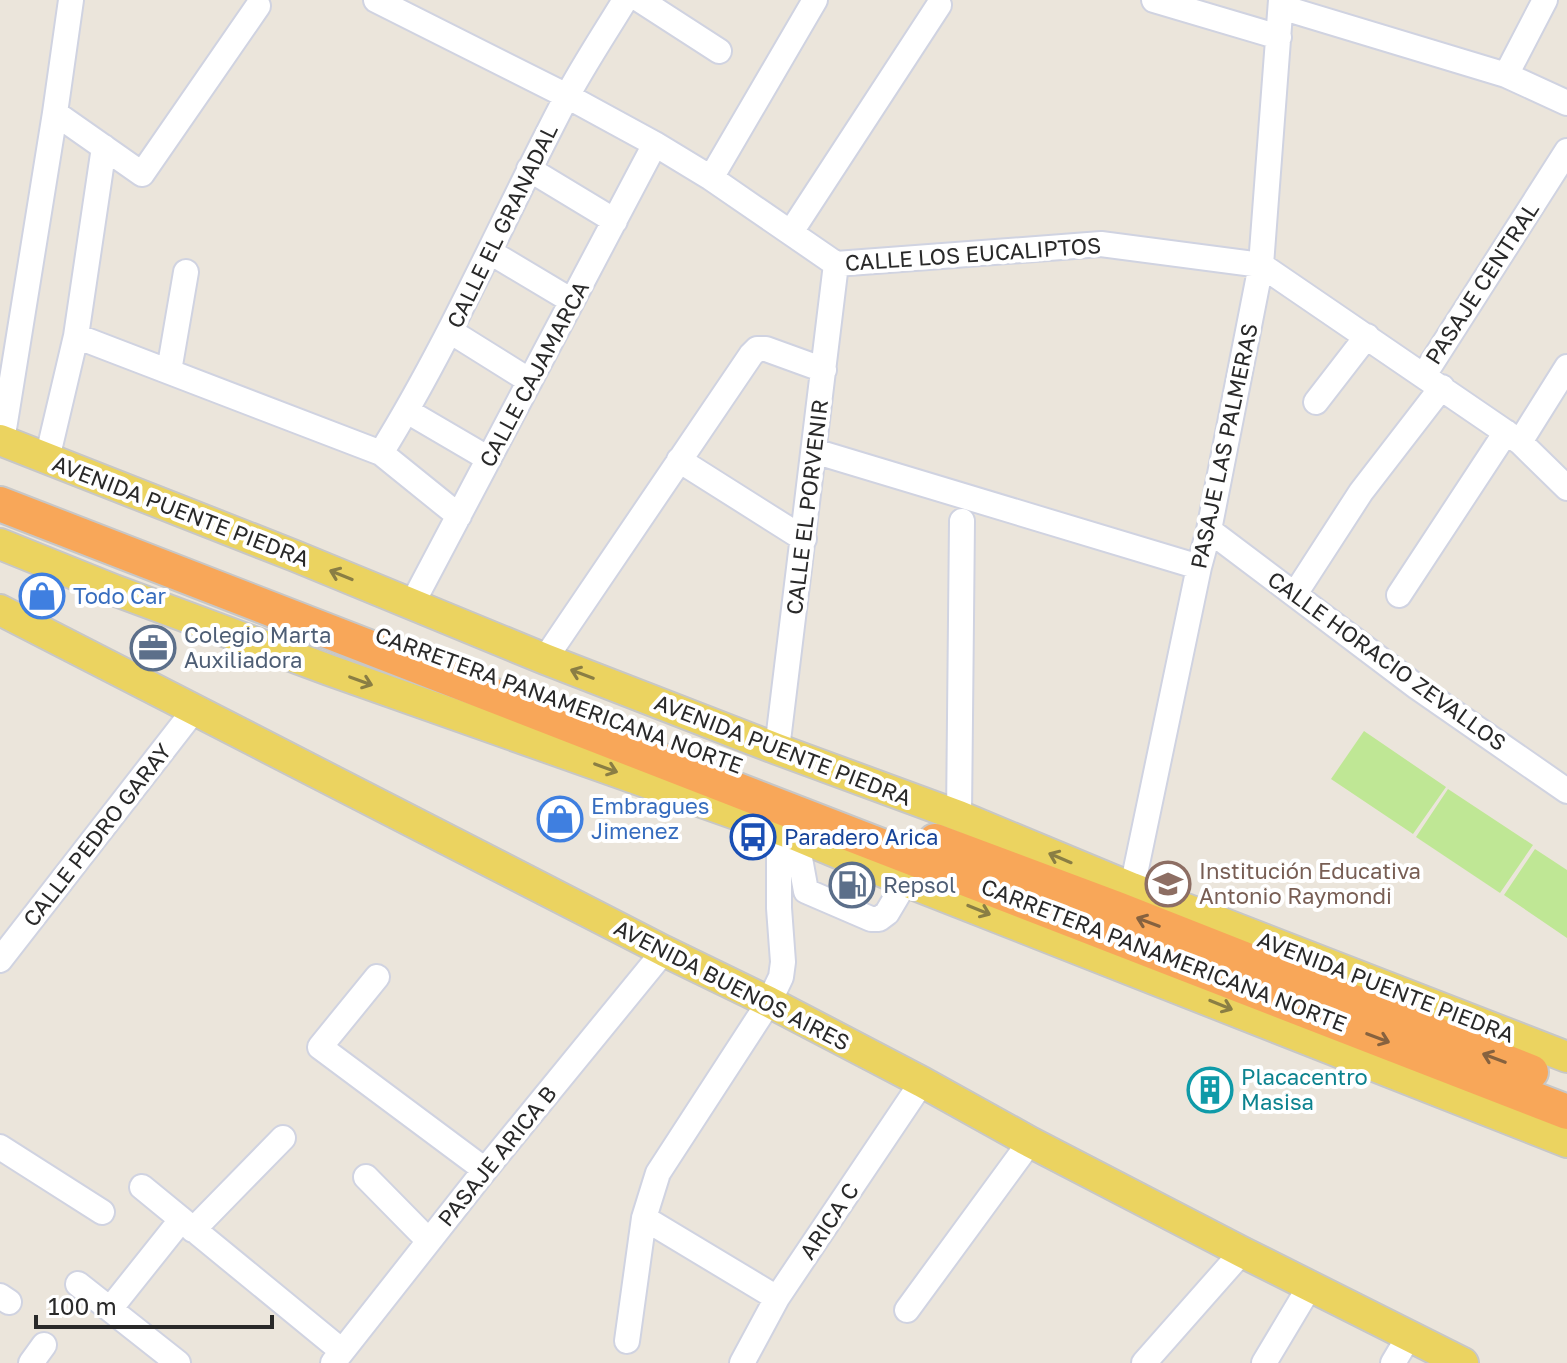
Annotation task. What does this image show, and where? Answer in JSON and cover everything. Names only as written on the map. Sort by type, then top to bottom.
[{"type":"highway","name":"CARRETERA PANAMERICANA NORTE","points":[[0,486],[393,640],[1087,898],[1567,1086]]},
{"type":"highway","name":"CARRETERA PANAMERICANA NORTE","points":[[0,504],[912,870],[1567,1112]]},
{"type":"main road","name":"AVENIDA PUENTE PIEDRA","points":[[1,441],[295,556],[545,659],[959,816],[1132,888],[1567,1057]]},
{"type":"main road","points":[[0,544],[314,665],[787,821]]},
{"type":"main road","name":"AVENIDA BUENOS AIRES","points":[[0,610],[769,1002],[1030,1142],[1463,1363]]},
{"type":"main road","points":[[912,870],[1567,1142]]},
{"type":"street","points":[[1,441],[71,0]]},
{"type":"street","name":"CALLE LOS EUCALIPTOS","points":[[376,0],[655,144],[711,178],[836,264],[1101,244],[1261,265],[1513,437],[1567,488]]},
{"type":"street","name":"CALLE EL GRANADAL","points":[[381,453],[450,331],[567,96],[625,0]]},
{"type":"street","points":[[640,0],[719,51]]},
{"type":"street","points":[[711,178],[815,0]]},
{"type":"street","points":[[1154,0],[1279,37]]},
{"type":"street","points":[[1506,75],[1545,0]]},
{"type":"street","points":[[1281,4],[1506,75],[1567,103]]},
{"type":"street","name":"PASAJE LAS PALMERAS","points":[[1132,888],[1209,530],[1261,265],[1281,4]]},
{"type":"street","points":[[791,232],[939,5]]},
{"type":"street","points":[[55,113],[142,174],[258,6]]},
{"type":"street","name":"CALLE CAJAMARCA","points":[[412,604],[655,144]]},
{"type":"street","points":[[47,459],[76,336],[104,147]]},
{"type":"street","name":"PASAJE CENTRAL","points":[[1295,594],[1433,381],[1567,151]]},
{"type":"street","points":[[529,169],[615,221]]},
{"type":"street","points":[[490,252],[572,301]]},
{"type":"street","name":"CALLE EL PORVENIR","points":[[777,749],[836,264]]},
{"type":"street","points":[[169,371],[186,272]]},
{"type":"street","points":[[450,331],[530,381]]},
{"type":"street","points":[[76,336],[381,453],[459,516]]},
{"type":"street","points":[[1316,402],[1367,336]]},
{"type":"street","points":[[545,659],[751,355],[757,349],[766,349],[824,370]]},
{"type":"street","points":[[1399,595],[1567,367]]},
{"type":"street","points":[[407,411],[489,459]]},
{"type":"street","points":[[814,451],[1199,567]]},
{"type":"street","points":[[679,460],[804,539]]},
{"type":"street","points":[[959,816],[962,521]]},
{"type":"street","name":"CALLE HORACIO ZEVALLOS","points":[[1209,530],[1417,687],[1567,791]]},
{"type":"street","name":"CALLE PEDRO GARAY","points":[[0,960],[195,709]]},
{"type":"street","points":[[787,821],[806,891],[871,919],[879,919],[887,913],[912,870]]},
{"type":"street","points":[[627,1341],[644,1218],[658,1173],[769,1002],[781,977],[783,962],[779,908],[787,821]]},
{"type":"street","name":"PASAJE ARICA B","points":[[338,1357],[485,1170],[664,951]]},
{"type":"street","points":[[377,977],[320,1047],[485,1170]]},
{"type":"street","name":"ARICA C","points":[[742,1363],[777,1298],[922,1082]]},
{"type":"street","points":[[110,1309],[187,1225],[283,1138]]},
{"type":"street","points":[[907,1310],[1030,1142]]},
{"type":"street","points":[[0,1147],[102,1212]]},
{"type":"street","points":[[366,1177],[429,1241]]},
{"type":"street","points":[[142,1187],[338,1357]]},
{"type":"street","points":[[644,1218],[777,1298]]},
{"type":"street","points":[[1144,1363],[1242,1252]]},
{"type":"street","points":[[78,1284],[178,1363]]},
{"type":"street","points":[[1264,1363],[1310,1286]]},
{"type":"street","points":[[1393,1363],[1409,1336]]},
{"type":"green space","points":[[1364,731],[1446,787],[1413,834],[1331,779]]},
{"type":"green space","points":[[1448,789],[1533,845],[1500,893],[1416,837]]},
{"type":"green space","points":[[1535,849],[1567,870],[1567,938],[1504,895]]},
{"type":"place","name":"Todo Car","points":[[42,596]]},
{"type":"place","name":"Colegio Marta Auxiliadora","points":[[153,648]]},
{"type":"place","name":"Embragues Jimenez","points":[[560,819]]},
{"type":"place","name":"Paradero Arica","points":[[753,837]]},
{"type":"place","name":"Institución Educativa Antonio Raymondi","points":[[1168,884]]},
{"type":"place","name":"Repsol","points":[[852,885]]},
{"type":"place","name":"Placacentro Masisa","points":[[1210,1090]]}]
